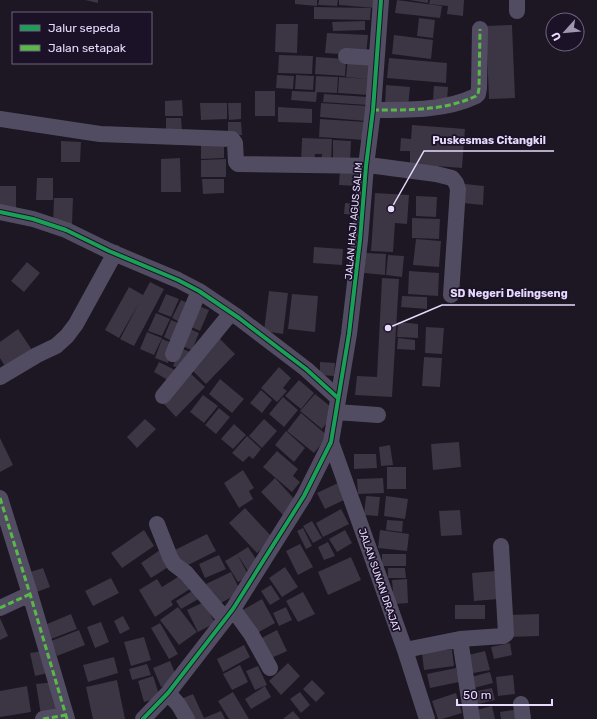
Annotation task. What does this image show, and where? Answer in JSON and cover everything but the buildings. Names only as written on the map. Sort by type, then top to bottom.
[{"type":"street","name":"JALAN HAJI AGUS SALIM","points":[[331,442],[349,334],[359,248],[366,166],[373,110],[381,0]]},
{"type":"street","points":[[373,110],[430,108],[476,96],[479,88],[480,29]]},
{"type":"street","points":[[346,56],[376,58]]},
{"type":"street","points":[[0,119],[100,134],[232,139],[235,143],[236,162],[238,164],[376,166],[436,174],[452,178],[458,189],[451,295]]},
{"type":"street","points":[[0,212],[32,219],[66,230],[178,280],[199,291],[306,369],[337,405],[378,416]]},
{"type":"street","points":[[0,377],[37,355],[56,346],[67,336],[76,324],[115,253]]},
{"type":"street","points":[[173,354],[199,291]]},
{"type":"street","points":[[163,396],[231,313]]},
{"type":"street","points":[[143,719],[168,693],[229,614],[304,496],[331,442]]},
{"type":"street","name":"JALAN SUNAN DRAJAT","points":[[331,442],[405,650],[427,719]]},
{"type":"street","points":[[0,498],[66,717],[43,719]]},
{"type":"street","points":[[157,524],[174,564],[186,573],[251,634],[270,668]]},
{"type":"street","points":[[405,650],[460,640],[503,636],[506,634],[501,546]]},
{"type":"street","points":[[0,608],[30,594]]},
{"type":"street","points":[[460,640],[472,719]]},
{"type":"street","points":[[168,693],[178,704],[187,719]]},
{"type":"marked path","points":[[373,110],[425,109],[451,105],[476,96],[479,88],[480,29]]},
{"type":"marked path","points":[[0,498],[67,719]]},
{"type":"marked path","points":[[0,608],[30,594]]},
{"type":"marked path","points":[[43,719],[66,715]]},
{"type":"cycle path","points":[[143,719],[168,693],[233,609],[304,496],[331,442],[349,334],[360,240],[366,166],[373,110],[381,0]]},
{"type":"cycle path","points":[[0,212],[33,219],[66,230],[109,251],[178,280],[199,291],[239,318],[306,369],[338,398]]},
{"type":"place","name":"Puskesmas Citangkil","points":[[391,209]]},
{"type":"place","name":"SD Negeri Delingseng","points":[[388,328]]}]
